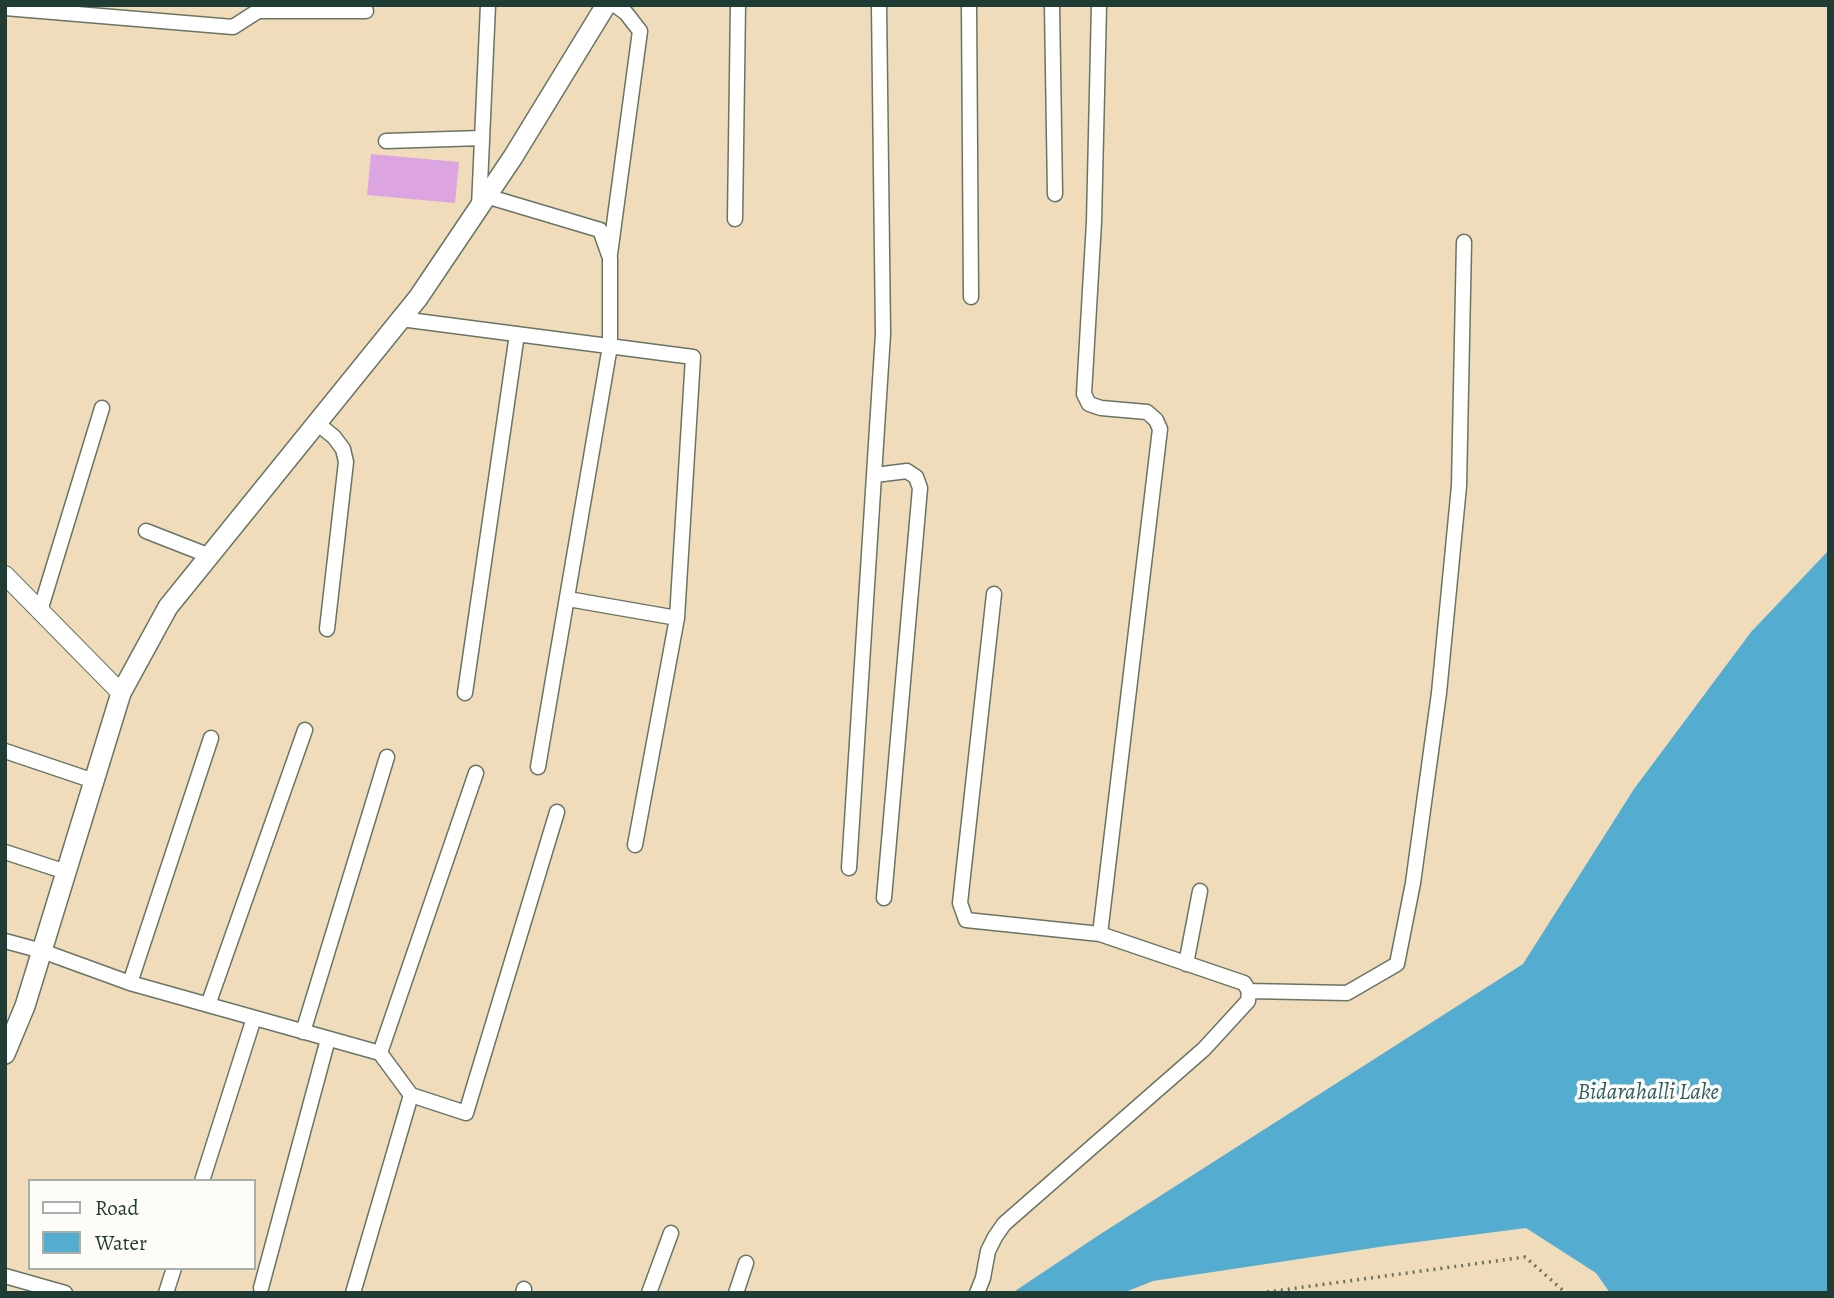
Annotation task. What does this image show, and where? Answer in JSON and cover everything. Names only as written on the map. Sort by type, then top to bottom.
[{"type":"main road","points":[[5,1054],[25,1006],[121,693],[168,607],[418,298],[513,157],[606,5]]},
{"type":"street","points":[[488,5],[482,138],[483,202],[600,230],[610,258]]},
{"type":"street","points":[[538,766],[610,346],[610,258],[640,31],[626,13],[615,5]]},
{"type":"street","points":[[735,219],[738,5]]},
{"type":"street","points":[[849,868],[883,321],[879,5]]},
{"type":"street","points":[[969,5],[971,297]]},
{"type":"street","points":[[1052,5],[1055,194]]},
{"type":"street","points":[[1099,5],[1094,222],[1084,394],[1089,404],[1101,408],[1147,412],[1156,420],[1160,429],[1100,934]]},
{"type":"street","points":[[5,8],[233,27],[258,11],[366,11]]},
{"type":"street","points":[[387,141],[482,138]]},
{"type":"street","points":[[1249,991],[1347,993],[1397,964],[1413,883],[1437,706],[1457,500],[1464,242]]},
{"type":"street","points":[[401,319],[693,356],[677,618],[635,845]]},
{"type":"street","points":[[465,693],[517,334]]},
{"type":"street","points":[[40,611],[102,408]]},
{"type":"street","points":[[317,424],[344,449],[346,462],[327,629]]},
{"type":"street","points":[[874,475],[907,471],[916,477],[920,488],[884,898]]},
{"type":"street","points":[[146,531],[210,556]]},
{"type":"street","points":[[5,575],[121,693]]},
{"type":"street","points":[[977,1293],[988,1251],[1004,1224],[1204,1049],[1248,1001],[1249,991],[1244,983],[1100,934],[966,919],[960,903],[993,594]]},
{"type":"street","points":[[568,599],[677,618]]},
{"type":"street","points":[[208,1005],[305,730]]},
{"type":"street","points":[[130,983],[211,738]]},
{"type":"street","points":[[5,751],[94,780]]},
{"type":"street","points":[[303,1032],[387,757]]},
{"type":"street","points":[[380,1053],[475,773]]},
{"type":"street","points":[[5,941],[42,951],[130,983],[380,1053],[411,1095],[466,1113],[556,811]]},
{"type":"street","points":[[5,852],[66,872]]},
{"type":"street","points":[[1186,964],[1200,891]]},
{"type":"street","points":[[203,1179],[254,1018]]},
{"type":"street","points":[[261,1287],[328,1039]]},
{"type":"street","points":[[353,1293],[411,1095]]},
{"type":"street","points":[[649,1293],[671,1233]]},
{"type":"street","points":[[736,1293],[746,1263]]},
{"type":"street","points":[[166,1293],[173,1270]]},
{"type":"street","points":[[5,1276],[65,1293]]},
{"type":"path","points":[[1260,1293],[1525,1258],[1566,1293]]},
{"type":"water","name":"Bidarahalli Lake","points":[[1829,550],[1829,1293],[1610,1293],[1596,1273],[1526,1228],[1153,1281],[1123,1293],[1012,1293],[1523,964],[1634,789],[1751,632]]},
{"type":"building","points":[[371,154],[459,162],[455,203],[367,195]]}]
